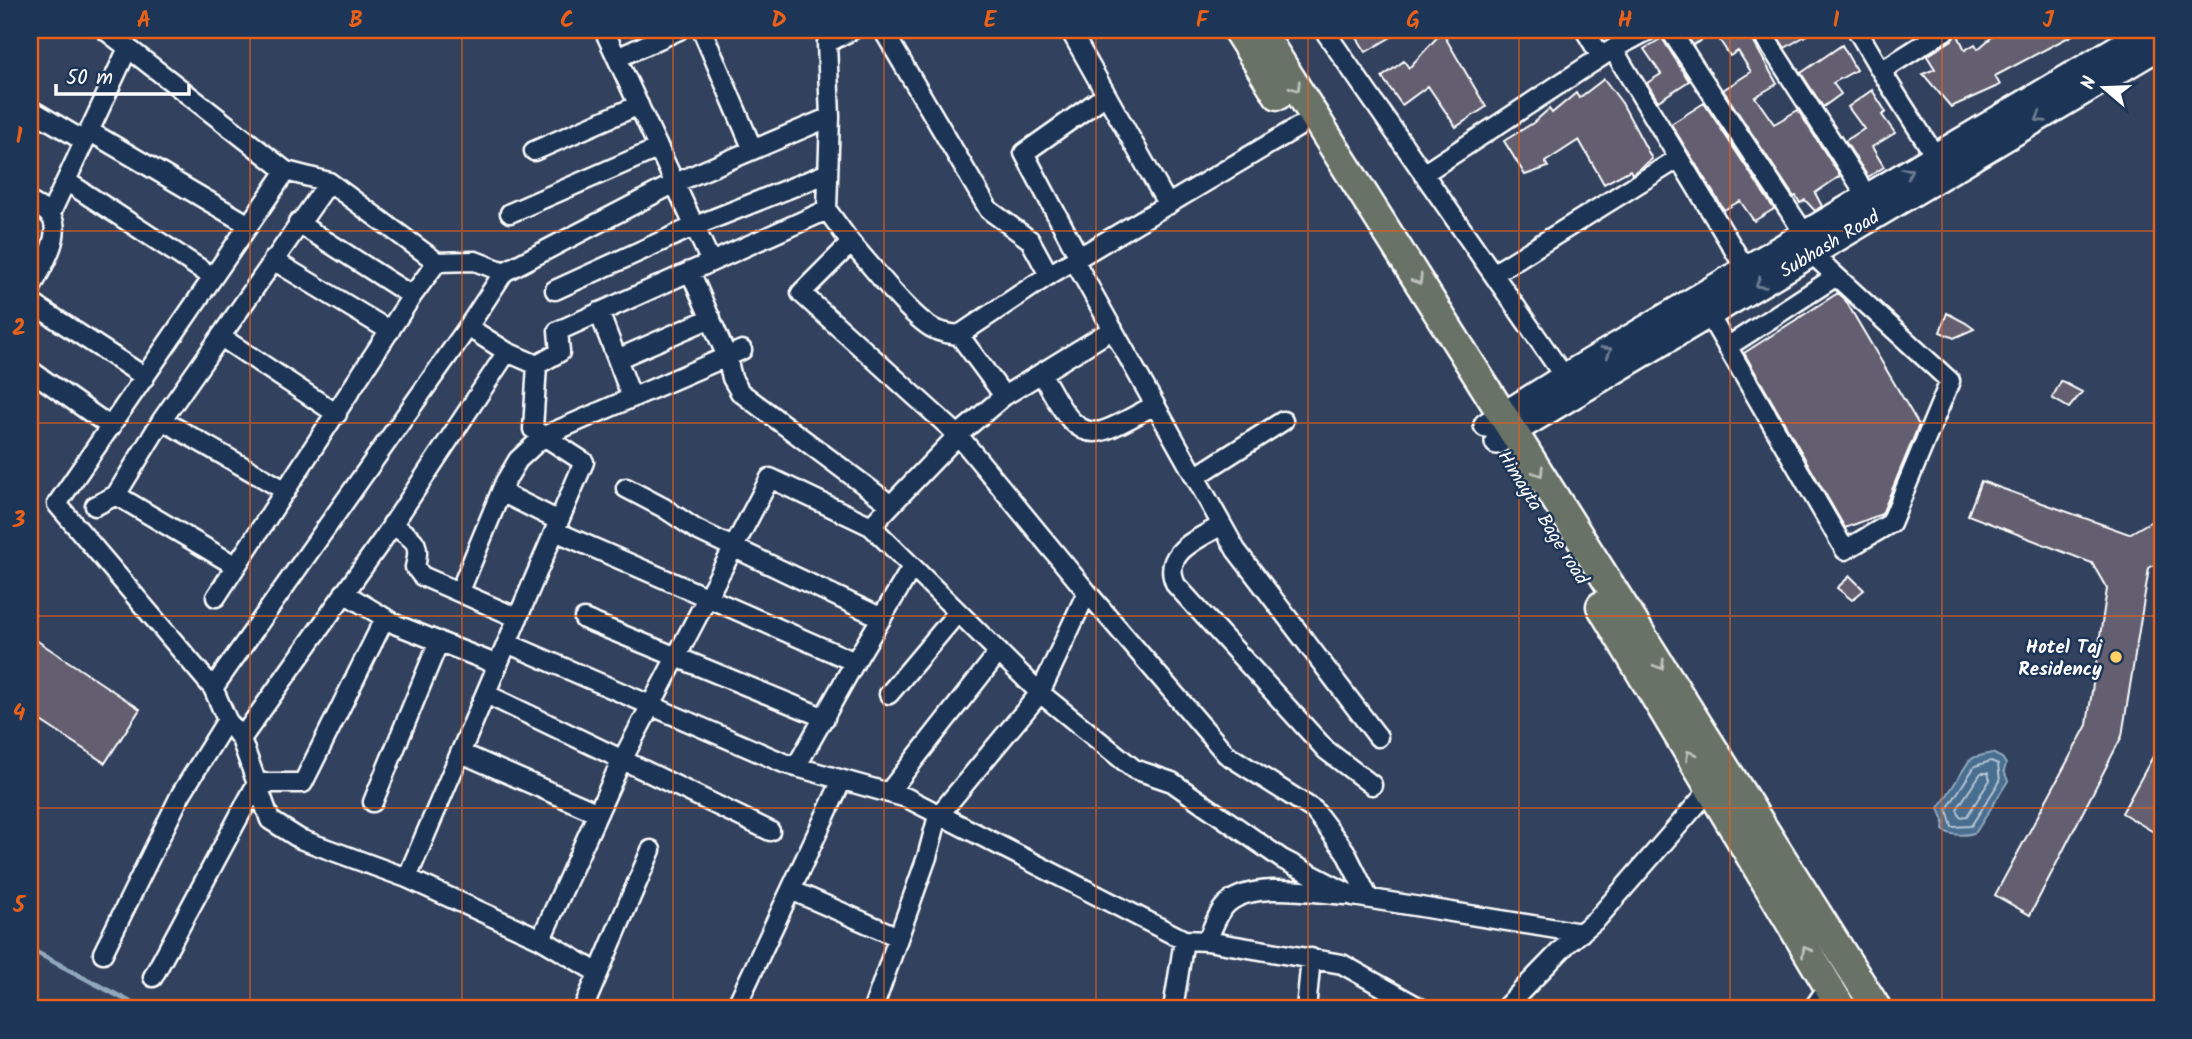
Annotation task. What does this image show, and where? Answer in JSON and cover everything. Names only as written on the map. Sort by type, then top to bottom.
[{"type":"main road","name":"Himayta Bage road","points":[[1237,30],[1298,127],[1500,429],[1607,615],[1842,1009]]},
{"type":"main road","points":[[1260,30],[1500,429],[1877,1009]]},
{"type":"street","points":[[105,30],[286,171],[329,182],[437,262],[475,261],[504,272]]},
{"type":"street","points":[[604,30],[711,262]]},
{"type":"street","points":[[617,58],[679,30]]},
{"type":"street","points":[[702,30],[753,150]]},
{"type":"street","points":[[852,30],[827,43],[830,117],[827,210],[851,243],[922,320],[940,332],[959,335],[1049,275],[1298,127]]},
{"type":"street","points":[[883,30],[989,210],[1030,240],[1049,275]]},
{"type":"street","points":[[1070,30],[1168,205]]},
{"type":"street","points":[[1324,30],[1570,385]]},
{"type":"street","points":[[1585,30],[1607,53],[1679,158],[1745,268]]},
{"type":"street","points":[[1423,174],[1607,53],[1649,30]]},
{"type":"street","points":[[1670,30],[1808,243],[1835,276],[1951,381],[1891,523],[1845,550],[1709,315]]},
{"type":"street","points":[[1760,30],[1867,196]]},
{"type":"street","points":[[1857,30],[1941,165]]},
{"type":"street","points":[[1881,71],[1946,30]]},
{"type":"street","name":"Subhash Road","points":[[1570,385],[1709,315],[1867,196],[1941,165],[2146,30]]},
{"type":"street","name":"Subhash Road","points":[[1500,429],[1745,268],[1808,243],[1941,165],[2162,46]]},
{"type":"street","points":[[50,215],[128,47]]},
{"type":"street","points":[[1106,95],[1024,153],[1113,330],[1236,550],[1378,737]]},
{"type":"street","points":[[534,151],[639,105]]},
{"type":"street","points":[[30,109],[87,136],[248,226]]},
{"type":"street","points":[[213,688],[504,272],[676,183],[830,117]]},
{"type":"street","points":[[510,213],[659,148]]},
{"type":"street","points":[[1493,274],[1679,158]]},
{"type":"street","points":[[286,171],[58,504],[213,688],[227,720],[242,739],[270,820],[300,839],[407,878],[541,939],[598,973]]},
{"type":"street","points":[[555,290],[695,226],[828,173]]},
{"type":"street","points":[[66,181],[213,277]]},
{"type":"street","points":[[95,506],[116,495],[162,420],[329,182]]},
{"type":"street","points":[[30,202],[50,215],[55,228],[55,239],[31,284]]},
{"type":"street","points":[[537,365],[560,352],[558,331],[827,210]]},
{"type":"street","points":[[298,223],[412,296]]},
{"type":"street","points":[[851,243],[801,293],[958,435],[1087,592],[1226,754],[1314,810],[1345,851],[1360,896]]},
{"type":"street","points":[[273,260],[390,331]]},
{"type":"street","points":[[216,597],[412,296],[437,262]]},
{"type":"street","points":[[690,271],[710,318],[735,354],[732,378],[740,392],[891,505]]},
{"type":"street","points":[[1727,348],[1835,276]]},
{"type":"street","points":[[30,302],[145,377]]},
{"type":"street","points":[[599,312],[632,398]]},
{"type":"street","points":[[617,359],[710,318]]},
{"type":"street","points":[[468,327],[507,352],[537,365]]},
{"type":"street","points":[[871,526],[958,435],[1004,396],[1113,330]]},
{"type":"street","points":[[959,335],[1004,396]]},
{"type":"street","points":[[221,337],[337,414]]},
{"type":"street","points":[[242,739],[392,524],[507,352]]},
{"type":"street","points":[[460,592],[501,492],[518,460],[544,436],[735,354]]},
{"type":"street","points":[[407,878],[584,462],[533,429],[537,365]]},
{"type":"street","points":[[30,370],[110,427]]},
{"type":"street","points":[[1041,373],[1070,420],[1088,432],[1103,431],[1155,405]]},
{"type":"street","points":[[162,420],[286,491]]},
{"type":"street","points":[[1195,477],[1283,421]]},
{"type":"street","points":[[541,939],[622,759],[770,478],[871,526],[1040,692],[1134,769],[1172,782],[1282,859],[1360,896]]},
{"type":"street","points":[[626,488],[664,508],[697,530],[882,618]]},
{"type":"street","points":[[501,492],[557,526],[707,597],[855,662]]},
{"type":"street","points":[[116,495],[236,566]]},
{"type":"street","points":[[392,524],[415,542],[418,549],[415,567],[417,572],[518,618]]},
{"type":"street","points":[[1222,525],[1177,553],[1171,566],[1176,585],[1326,750],[1372,785]]},
{"type":"street","points":[[796,767],[912,567]]},
{"type":"street","points":[[873,1009],[938,816],[1040,692],[1087,592]]},
{"type":"street","points":[[344,593],[397,625],[498,664]]},
{"type":"street","points":[[889,694],[958,612]]},
{"type":"street","points":[[257,783],[303,783],[385,618]]},
{"type":"street","points":[[584,619],[825,718]]},
{"type":"street","points":[[373,802],[439,641]]},
{"type":"street","points":[[507,643],[796,767],[907,798],[1184,940],[1207,941],[1342,964],[1422,1009]]},
{"type":"street","points":[[888,793],[999,652]]},
{"type":"street","points":[[486,694],[770,831]]},
{"type":"street","points":[[103,953],[181,794],[227,720]]},
{"type":"street","points":[[461,753],[598,813]]},
{"type":"street","points":[[735,1009],[842,780]]},
{"type":"street","points":[[153,977],[257,783]]},
{"type":"street","points":[[1504,1009],[1597,919],[1710,789]]},
{"type":"street","points":[[583,1009],[651,850]]},
{"type":"street","points":[[791,890],[898,937]]},
{"type":"street","points":[[1207,941],[1227,904],[1246,894],[1276,890],[1360,896],[1581,933]]},
{"type":"street","points":[[1173,1009],[1184,940]]},
{"type":"street","points":[[1306,1009],[1311,958]]},
{"type":"lane","points":[[1807,1009],[1825,983]]},
{"type":"water","points":[[1992,753],[2002,758],[2006,764],[2004,771],[2008,781],[1976,832],[1959,835],[1946,832],[1943,830],[1944,821],[1939,808],[1969,761]]},
{"type":"building","points":[[1369,30],[1403,30],[1366,52],[1357,38]]},
{"type":"building","points":[[1683,30],[1745,30],[1777,84],[1755,97],[1774,124],[1798,110],[1840,176],[1815,193],[1822,206],[1815,211],[1805,200],[1800,203],[1796,196],[1794,197],[1723,90],[1751,72],[1738,51],[1730,56],[1715,33],[1693,45]]},
{"type":"building","points":[[1815,30],[1785,48],[1774,31]]},
{"type":"building","points":[[2000,30],[2082,30],[1995,76],[2000,85],[1951,107],[1923,74],[1935,69],[1927,56],[1952,40],[1957,33],[1965,50],[1975,44],[1978,49]]},
{"type":"building","points":[[1442,32],[1486,107],[1456,127],[1428,86],[1402,105],[1382,77],[1404,61],[1409,68]]},
{"type":"building","points":[[1662,38],[1689,81],[1658,101],[1647,83],[1661,74],[1644,49]]},
{"type":"building","points":[[1842,45],[1856,70],[1833,83],[1841,94],[1823,107],[1801,73]]},
{"type":"building","points":[[1604,79],[1622,103],[1652,159],[1632,174],[1630,170],[1604,184],[1579,140],[1545,162],[1548,167],[1525,175],[1504,141],[1533,123],[1549,109],[1552,113],[1576,93],[1579,98]]},
{"type":"building","points":[[1872,90],[1886,112],[1882,115],[1895,133],[1872,147],[1884,167],[1868,177],[1845,141],[1864,129],[1848,107]]},
{"type":"building","points":[[1704,103],[1774,209],[1754,221],[1740,201],[1724,210],[1671,124]]},
{"type":"building","points":[[1838,293],[1844,298],[1919,425],[1882,514],[1845,528],[1744,353]]},
{"type":"building","points":[[1947,313],[1974,329],[1954,338],[1940,332]]},
{"type":"building","points":[[2061,381],[2082,392],[2069,408],[2052,398]]},
{"type":"building","name":"Hotel Taj Residency","points":[[1981,481],[2129,534],[2162,515],[2162,560],[2149,568],[2122,736],[2030,915],[1995,895],[2087,725],[2107,589],[2092,563],[1968,515]]},
{"type":"building","points":[[1850,576],[1864,590],[1852,600],[1837,588]]},
{"type":"building","points":[[30,636],[140,709],[105,763],[30,714]]},
{"type":"building","points":[[2162,740],[2162,837],[2122,813]]},
{"type":"waterway","points":[[30,949],[130,1002],[132,1009]]},
{"type":"place","name":"Hotel Taj Residency","points":[[2116,657]]}]
